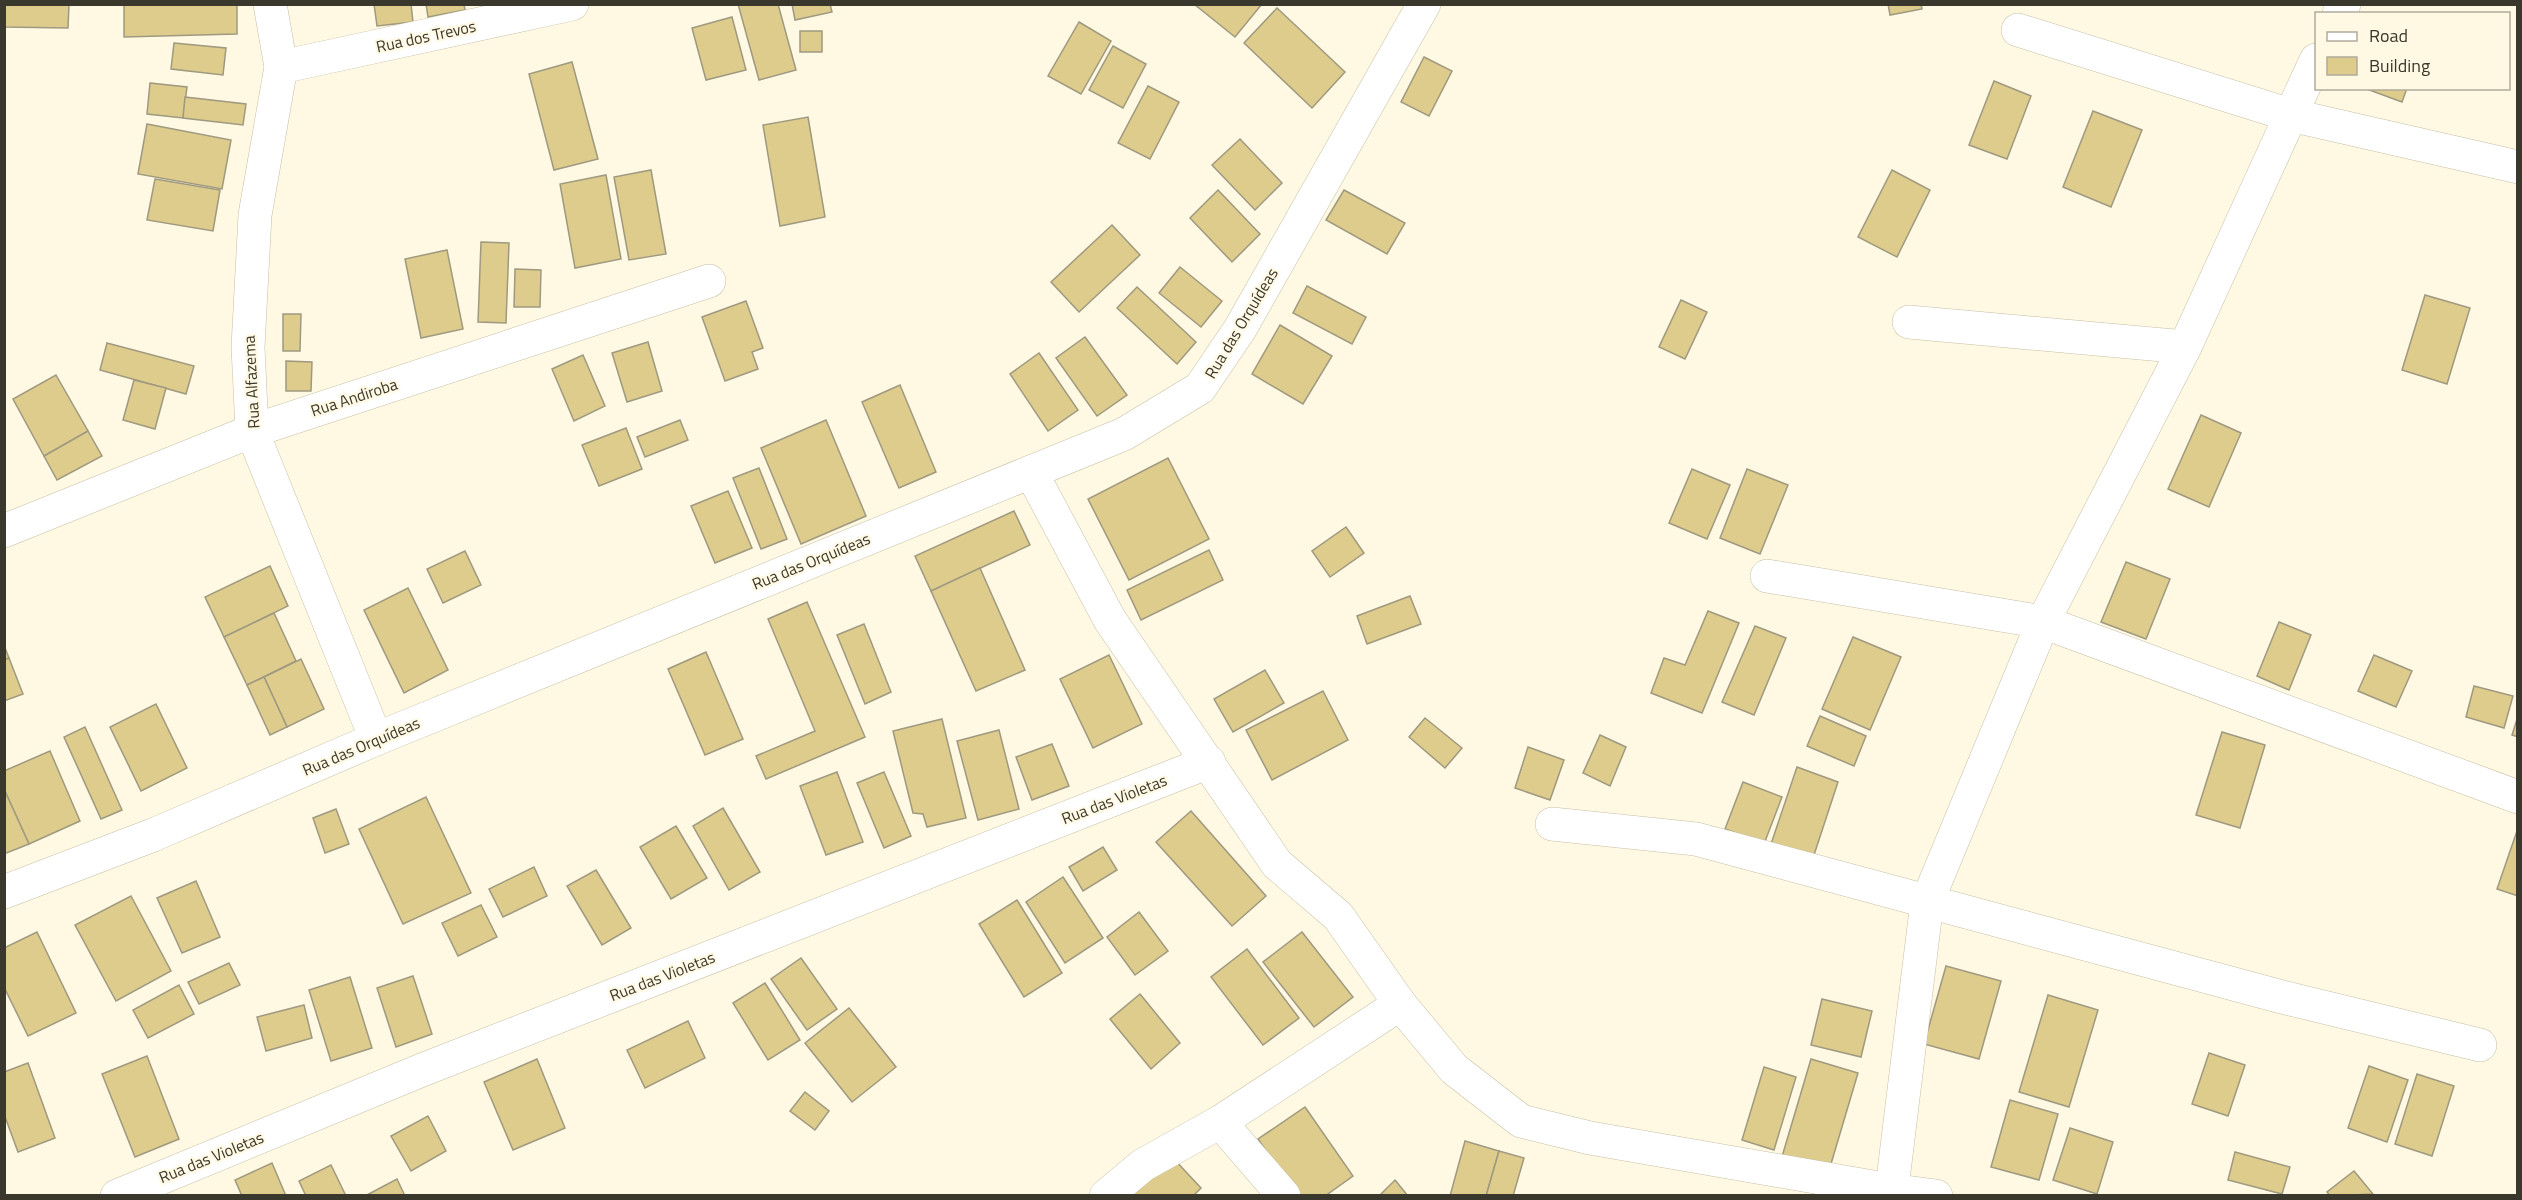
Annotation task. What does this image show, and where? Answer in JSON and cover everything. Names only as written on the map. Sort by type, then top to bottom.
[{"type":"street","name":"Rua Alfazema","points":[[270,4],[281,67],[255,214],[248,347],[252,431],[376,739]]},
{"type":"street","name":"Rua dos Trevos","points":[[281,67],[572,4]]},
{"type":"street","name":"Rua das Orquídeas","points":[[4,892],[153,835],[376,739],[1124,434],[1200,388],[1239,329],[1424,4]]},
{"type":"street","points":[[2018,30],[2290,115],[2517,168]]},
{"type":"street","points":[[1891,1193],[1928,902],[2043,622],[2185,347],[2315,62]]},
{"type":"street","name":"Rua Andiroba","points":[[4,531],[252,431],[709,281]]},
{"type":"street","points":[[1909,322],[2185,347]]},
{"type":"street","points":[[1031,472],[1110,620],[1277,864],[1338,916],[1400,1004],[1454,1069],[1521,1121],[1590,1138],[1891,1193],[1936,1196]]},
{"type":"street","points":[[1767,576],[2043,622],[2517,797]]},
{"type":"street","name":"Rua das Violetas","points":[[117,1196],[433,1066],[1209,762]]},
{"type":"street","points":[[1552,824],[1696,838],[2282,997],[2480,1045]]},
{"type":"street","points":[[1106,1196],[1143,1164],[1220,1122],[1400,1004]]},
{"type":"street","points":[[1220,1122],[1284,1196]]},
{"type":"building","points":[[5,4],[69,4],[68,28],[4,27]]},
{"type":"building","points":[[124,4],[237,4],[237,34],[124,37]]},
{"type":"building","points":[[374,4],[411,4],[413,22],[377,26]]},
{"type":"building","points":[[426,4],[464,4],[465,10],[428,17]]},
{"type":"building","points":[[738,4],[778,4],[796,70],[759,80]]},
{"type":"building","points":[[792,4],[830,4],[832,12],[795,20]]},
{"type":"building","points":[[1194,4],[1262,4],[1235,37]]},
{"type":"building","points":[[1888,4],[1921,4],[1922,9],[1890,15]]},
{"type":"building","points":[[1277,8],[1345,72],[1312,108],[1244,43]]},
{"type":"building","points":[[732,17],[746,70],[706,80],[692,28]]},
{"type":"building","points":[[1079,22],[1111,41],[1081,94],[1048,76]]},
{"type":"building","points":[[800,31],[822,31],[822,52],[800,52]]},
{"type":"building","points":[[174,43],[226,48],[223,75],[171,69]]},
{"type":"building","points":[[1113,46],[1146,64],[1123,108],[1089,90]]},
{"type":"building","points":[[1424,57],[1452,71],[1429,116],[1401,102]]},
{"type":"building","points":[[572,62],[598,159],[554,170],[529,74]]},
{"type":"building","points":[[1994,81],[2031,96],[2007,159],[1969,145]]},
{"type":"building","points":[[150,83],[187,87],[183,118],[147,114]]},
{"type":"building","points":[[1148,86],[1179,102],[1150,159],[1118,143]]},
{"type":"building","points":[[2369,90],[2406,90],[2402,102]]},
{"type":"building","points":[[185,97],[246,104],[243,125],[183,118]]},
{"type":"building","points":[[2093,111],[2142,130],[2111,207],[2063,187]]},
{"type":"building","points":[[808,117],[825,217],[780,226],[763,125]]},
{"type":"building","points":[[147,124],[231,140],[222,189],[138,174]]},
{"type":"building","points":[[1240,139],[1282,183],[1255,210],[1212,165]]},
{"type":"building","points":[[651,170],[666,254],[629,260],[614,177]]},
{"type":"building","points":[[1892,170],[1930,190],[1897,257],[1858,237]]},
{"type":"building","points":[[606,175],[621,259],[575,268],[560,184]]},
{"type":"building","points":[[155,179],[220,190],[213,231],[147,220]]},
{"type":"building","points":[[1218,190],[1260,234],[1232,262],[1190,218]]},
{"type":"building","points":[[1344,190],[1405,223],[1387,254],[1326,220]]},
{"type":"building","points":[[1112,225],[1140,255],[1079,312],[1051,282]]},
{"type":"building","points":[[481,242],[509,243],[506,323],[478,322]]},
{"type":"building","points":[[447,250],[463,329],[421,338],[405,259]]},
{"type":"building","points":[[1180,267],[1222,301],[1201,327],[1159,293]]},
{"type":"building","points":[[515,269],[541,270],[540,307],[514,307]]},
{"type":"building","points":[[1307,286],[1366,317],[1352,344],[1293,313]]},
{"type":"building","points":[[1137,287],[1196,342],[1177,364],[1117,308]]},
{"type":"building","points":[[2425,295],[2470,308],[2447,384],[2402,370]]},
{"type":"building","points":[[1681,300],[1707,312],[1685,359],[1659,347]]},
{"type":"building","points":[[746,301],[763,348],[752,352],[758,369],[725,381],[702,317]]},
{"type":"building","points":[[283,314],[301,314],[300,351],[283,351]]},
{"type":"building","points":[[1280,325],[1332,356],[1303,404],[1252,374]]},
{"type":"building","points":[[1085,337],[1127,395],[1097,416],[1056,358]]},
{"type":"building","points":[[648,342],[662,391],[627,402],[612,353]]},
{"type":"building","points":[[107,343],[194,366],[186,394],[100,370]]},
{"type":"building","points":[[1039,353],[1078,410],[1048,431],[1010,374]]},
{"type":"building","points":[[583,355],[605,406],[574,421],[552,369]]},
{"type":"building","points":[[286,361],[312,362],[311,391],[286,391]]},
{"type":"building","points":[[56,375],[88,431],[44,456],[13,399]]},
{"type":"building","points":[[134,380],[166,388],[155,429],[123,420]]},
{"type":"building","points":[[900,385],[936,472],[899,488],[862,402]]},
{"type":"building","points":[[2201,415],[2241,433],[2209,507],[2168,489]]},
{"type":"building","points":[[680,420],[688,440],[645,457],[637,437]]},
{"type":"building","points":[[826,420],[866,516],[801,544],[761,448]]},
{"type":"building","points":[[626,428],[642,469],[599,486],[582,445]]},
{"type":"building","points":[[88,431],[102,456],[57,480],[44,456]]},
{"type":"building","points":[[1168,458],[1209,539],[1129,580],[1088,499]]},
{"type":"building","points":[[759,468],[787,539],[761,549],[733,478]]},
{"type":"building","points":[[1692,469],[1730,485],[1707,539],[1669,523]]},
{"type":"building","points":[[1747,469],[1788,485],[1760,554],[1720,538]]},
{"type":"building","points":[[728,491],[752,548],[715,563],[691,506]]},
{"type":"building","points":[[1014,511],[1030,545],[931,591],[915,556]]},
{"type":"building","points":[[1346,527],[1364,553],[1330,577],[1312,551]]},
{"type":"building","points":[[1209,550],[1223,580],[1141,620],[1127,590]]},
{"type":"building","points":[[465,551],[481,585],[443,603],[427,569]]},
{"type":"building","points":[[2126,562],[2170,579],[2146,639],[2101,622]]},
{"type":"building","points":[[270,566],[288,606],[224,637],[205,597]]},
{"type":"building","points":[[980,568],[1025,670],[976,691],[931,591]]},
{"type":"building","points":[[408,588],[448,670],[404,693],[364,610]]},
{"type":"building","points":[[1410,596],[1421,624],[1367,644],[1357,616]]},
{"type":"building","points":[[807,602],[865,737],[766,779],[756,756],[815,731],[768,619]]},
{"type":"building","points":[[1708,611],[1739,623],[1702,713],[1651,693],[1664,658],[1685,665]]},
{"type":"building","points":[[274,613],[296,661],[247,685],[224,637]]},
{"type":"building","points":[[2279,622],[2311,635],[2289,690],[2257,676]]},
{"type":"building","points":[[864,624],[891,692],[865,704],[837,635]]},
{"type":"building","points":[[1755,626],[1786,638],[1754,715],[1722,702]]},
{"type":"building","points":[[1853,637],[1901,657],[1870,730],[1822,709]]},
{"type":"building","points":[[4,645],[9,658],[4,660]]},
{"type":"building","points":[[706,652],[743,739],[705,755],[668,669]]},
{"type":"building","points":[[1109,655],[1142,724],[1093,748],[1060,679]]},
{"type":"building","points":[[2374,655],[2412,671],[2396,707],[2358,691]]},
{"type":"building","points":[[9,658],[23,694],[4,701],[4,660]]},
{"type":"building","points":[[301,659],[324,709],[287,727],[264,677]]},
{"type":"building","points":[[1265,670],[1284,703],[1233,732],[1214,699]]},
{"type":"building","points":[[264,677],[287,727],[270,735],[247,685]]},
{"type":"building","points":[[2474,686],[2513,696],[2504,728],[2466,717]]},
{"type":"building","points":[[1323,691],[1348,740],[1272,780],[1246,730]]},
{"type":"building","points":[[156,704],[187,768],[141,791],[110,727]]},
{"type":"building","points":[[1820,716],[1866,736],[1854,766],[1807,746]]},
{"type":"building","points":[[2518,716],[2518,737],[2512,735]]},
{"type":"building","points":[[1425,718],[1462,748],[1445,768],[1409,737]]},
{"type":"building","points":[[942,719],[966,818],[927,827],[923,814],[913,813],[893,731]]},
{"type":"building","points":[[85,727],[122,810],[101,819],[64,737]]},
{"type":"building","points":[[999,730],[1019,809],[978,820],[957,741]]},
{"type":"building","points":[[2222,732],[2265,745],[2240,828],[2196,815]]},
{"type":"building","points":[[1600,735],[1626,747],[1610,786],[1583,773]]},
{"type":"building","points":[[1052,744],[1069,786],[1032,800],[1016,757]]},
{"type":"building","points":[[1528,747],[1564,760],[1550,800],[1515,788]]},
{"type":"building","points":[[50,751],[80,821],[29,844],[4,789],[4,771]]},
{"type":"building","points":[[1797,767],[1838,782],[1813,858],[1771,844]]},
{"type":"building","points":[[837,772],[863,842],[826,855],[800,786]]},
{"type":"building","points":[[884,772],[911,836],[884,848],[857,783]]},
{"type":"building","points":[[1743,782],[1782,797],[1764,844],[1725,829]]},
{"type":"building","points":[[4,789],[29,844],[4,854]]},
{"type":"building","points":[[426,797],[471,893],[403,924],[359,829]]},
{"type":"building","points":[[723,808],[760,872],[729,890],[693,826]]},
{"type":"building","points":[[336,809],[349,844],[325,853],[313,818]]},
{"type":"building","points":[[1191,811],[1266,896],[1232,926],[1156,842]]},
{"type":"building","points":[[676,826],[707,878],[671,899],[640,847]]},
{"type":"building","points":[[2518,828],[2518,896],[2497,889]]},
{"type":"building","points":[[1103,847],[1117,870],[1083,891],[1069,867]]},
{"type":"building","points":[[534,867],[547,896],[503,917],[489,889]]},
{"type":"building","points":[[596,870],[631,928],[602,945],[567,886]]},
{"type":"building","points":[[1063,877],[1103,938],[1065,963],[1026,902]]},
{"type":"building","points":[[196,881],[220,937],[182,953],[157,898]]},
{"type":"building","points":[[131,896],[171,971],[116,1001],[75,925]]},
{"type":"building","points":[[1017,900],[1062,973],[1024,997],[979,924]]},
{"type":"building","points":[[481,905],[497,937],[458,956],[442,923]]},
{"type":"building","points":[[1139,912],[1168,951],[1135,975],[1107,937]]},
{"type":"building","points":[[37,932],[76,1013],[28,1036],[4,987],[4,948]]},
{"type":"building","points":[[1302,932],[1353,997],[1314,1027],[1263,962]]},
{"type":"building","points":[[1247,949],[1299,1018],[1263,1045],[1211,977]]},
{"type":"building","points":[[801,958],[837,1009],[807,1030],[771,979]]},
{"type":"building","points":[[229,963],[240,985],[199,1004],[188,982]]},
{"type":"building","points":[[1946,966],[2001,981],[1979,1059],[1924,1044]]},
{"type":"building","points":[[413,976],[432,1034],[396,1047],[377,988]]},
{"type":"building","points":[[350,977],[372,1048],[331,1061],[309,990]]},
{"type":"building","points":[[765,983],[800,1040],[768,1060],[733,1003]]},
{"type":"building","points":[[179,985],[194,1014],[148,1038],[133,1010]]},
{"type":"building","points":[[1140,994],[1180,1043],[1151,1069],[1110,1019]]},
{"type":"building","points":[[2048,995],[2098,1010],[2069,1107],[2019,1092]]},
{"type":"building","points":[[1822,999],[1872,1011],[1861,1057],[1811,1045]]},
{"type":"building","points":[[304,1005],[312,1038],[266,1051],[257,1017]]},
{"type":"building","points":[[849,1008],[896,1067],[852,1102],[805,1043]]},
{"type":"building","points":[[688,1021],[705,1058],[645,1088],[627,1050]]},
{"type":"building","points":[[2209,1053],[2245,1065],[2228,1116],[2192,1104]]},
{"type":"building","points":[[147,1056],[179,1139],[135,1157],[102,1074]]},
{"type":"building","points":[[537,1059],[565,1128],[513,1150],[484,1082]]},
{"type":"building","points":[[1811,1059],[1858,1073],[1828,1174],[1781,1160]]},
{"type":"building","points":[[28,1063],[55,1138],[18,1152],[4,1114],[4,1072]]},
{"type":"building","points":[[2369,1066],[2408,1080],[2387,1142],[2348,1128]]},
{"type":"building","points":[[1764,1067],[1796,1077],[1774,1150],[1742,1140]]},
{"type":"building","points":[[2417,1074],[2454,1086],[2432,1156],[2395,1144]]},
{"type":"building","points":[[805,1092],[829,1111],[815,1130],[790,1111]]},
{"type":"building","points":[[2010,1100],[2058,1114],[2039,1180],[1991,1167]]},
{"type":"building","points":[[1305,1107],[1353,1176],[1325,1196],[1297,1196],[1258,1139]]},
{"type":"building","points":[[428,1116],[446,1151],[411,1171],[391,1136]]},
{"type":"building","points":[[2070,1128],[2113,1142],[2097,1194],[2053,1180]]},
{"type":"building","points":[[1465,1141],[1499,1151],[1486,1196],[1450,1196]]},
{"type":"building","points":[[1499,1151],[1524,1158],[1513,1196],[1486,1196]]},
{"type":"building","points":[[2235,1152],[2290,1167],[2282,1194],[2228,1180]]},
{"type":"building","points":[[1172,1157],[1201,1188],[1193,1196],[1131,1196]]},
{"type":"building","points":[[272,1163],[286,1196],[242,1196],[235,1180]]},
{"type":"building","points":[[331,1165],[346,1196],[306,1196],[299,1181]]},
{"type":"building","points":[[2354,1171],[2373,1194],[2330,1196],[2327,1192]]},
{"type":"building","points":[[397,1179],[405,1196],[365,1196]]},
{"type":"building","points":[[1395,1180],[1408,1196],[1379,1196]]}]
